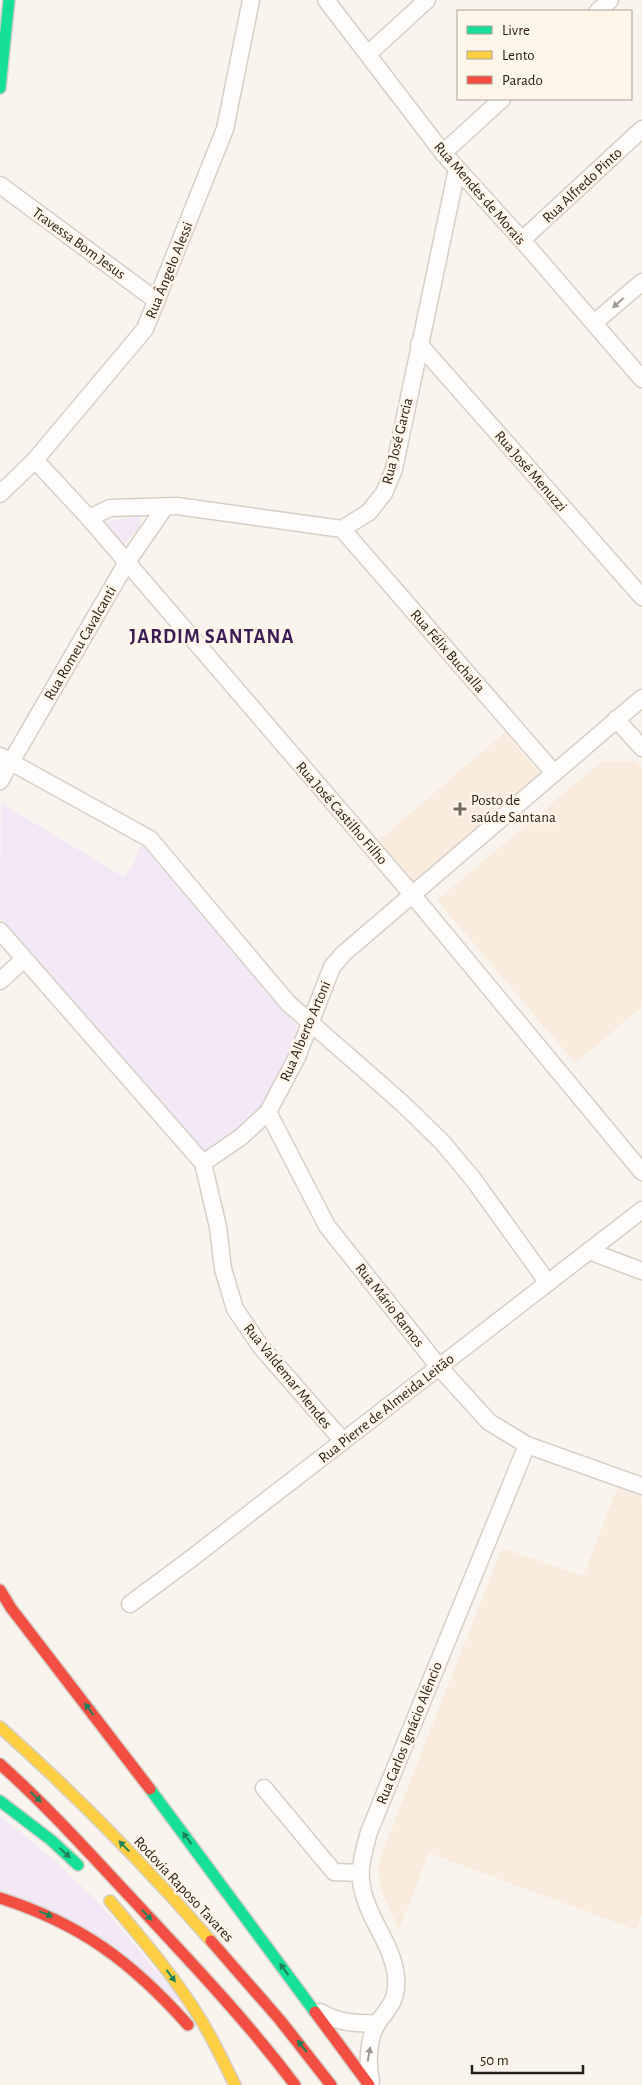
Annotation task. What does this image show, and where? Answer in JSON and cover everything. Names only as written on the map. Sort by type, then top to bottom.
[{"type":"main road","points":[[0,88],[9,0]]},
{"type":"main road","points":[[0,1590],[11,1608],[162,1803],[370,2085]]},
{"type":"main road","name":"Rodovia Raposo Tavares","points":[[0,1727],[98,1820],[175,1899],[300,2042],[331,2085]]},
{"type":"main road","points":[[0,1764],[55,1816],[153,1922],[228,2004],[295,2085]]},
{"type":"main road","points":[[0,1801],[51,1840],[84,1871]]},
{"type":"main road","points":[[104,1893],[160,1961],[196,2010],[212,2037],[235,2085]]},
{"type":"main road","points":[[0,1898],[49,1915],[77,1929],[115,1953],[144,1977],[196,2036],[235,2085]]},
{"type":"street","name":"Rua Ângelo Alessi","points":[[0,494],[35,460],[145,329],[225,129],[251,0]]},
{"type":"street","name":"Rua Mendes de Morais","points":[[326,0],[443,153],[522,240],[642,379]]},
{"type":"street","points":[[368,54],[427,0]]},
{"type":"street","points":[[599,10],[610,0]]},
{"type":"street","points":[[443,153],[501,100]]},
{"type":"street","name":"Rua Alfredo Pinto","points":[[522,240],[642,129]]},
{"type":"street","name":"Rua José Garcia","points":[[342,529],[369,512],[384,494],[394,469],[457,169]]},
{"type":"street","name":"Travessa Bom Jesus","points":[[0,186],[157,301]]},
{"type":"street","points":[[594,323],[642,282]]},
{"type":"street","name":"Rua José Menuzzi","points":[[419,344],[642,597]]},
{"type":"street","name":"Rua José Castilho Filho","points":[[35,460],[89,518],[412,893],[642,1172]]},
{"type":"street","name":"Rua Romeu Cavalcanti","points":[[0,781],[5,759],[127,562],[165,506]]},
{"type":"street","points":[[89,518],[110,508],[177,506],[342,529]]},
{"type":"street","name":"Rua Félix Buchalla","points":[[342,529],[554,773]]},
{"type":"street","name":"Rua Alberto Artoni","points":[[203,1163],[241,1137],[268,1112],[297,1057],[332,967],[343,954],[642,698]]},
{"type":"street","points":[[616,719],[642,748]]},
{"type":"street","points":[[5,759],[150,839],[288,1003],[402,1103],[442,1142],[473,1179],[548,1283]]},
{"type":"street","points":[[0,931],[203,1163]]},
{"type":"street","points":[[0,981],[24,959]]},
{"type":"street","name":"Rua Mário Ramos","points":[[268,1112],[327,1226],[439,1367],[489,1422],[527,1445],[642,1486]]},
{"type":"street","name":"Rua Valdemar Mendes","points":[[203,1163],[218,1227],[223,1269],[235,1309],[261,1347],[343,1441]]},
{"type":"street","name":"Rua Pierre de Almeida Leitão","points":[[130,1604],[642,1210]]},
{"type":"street","points":[[590,1251],[642,1271]]},
{"type":"street","name":"Rua Carlos Ignácio Alêncio","points":[[370,2085],[367,2064],[369,2048],[378,2023],[386,2015],[392,2002],[396,1988],[396,1977],[389,1948],[363,1892],[360,1873],[363,1855],[369,1832],[527,1445]]},
{"type":"street","points":[[264,1788],[334,1872],[360,1873]]},
{"type":"street","points":[[313,2008],[333,2020],[355,2024],[378,2023]]},
{"type":"shaded area","points":[[139,516],[141,521],[140,527],[120,548],[104,522]]},
{"type":"shaded area","name":"Posto de saúde Santana","points":[[505,732],[543,777],[415,886],[377,842]]},
{"type":"shaded area","points":[[602,761],[636,761],[642,768],[642,1007],[575,1063],[437,900]]},
{"type":"shaded area","points":[[1,803],[124,877],[133,865],[140,845],[154,853],[296,1025],[300,1034],[298,1043],[267,1098],[248,1122],[223,1142],[211,1149],[202,1150],[9,930],[0,917]]},
{"type":"shaded area","points":[[617,1488],[642,1497],[642,1915],[636,1930],[429,1853],[399,1930],[380,1888],[378,1863],[502,1548],[583,1576]]},
{"type":"shaded area","points":[[0,1816],[53,1859],[101,1905],[186,2006],[0,1890]]},
{"type":"traffic: fast","points":[[0,88],[9,0]]},
{"type":"traffic: fast","points":[[150,1789],[315,2012]]},
{"type":"traffic: fast","points":[[0,1801],[51,1840],[78,1865]]},
{"type":"traffic: slow","points":[[0,1727],[109,1831],[211,1941]]},
{"type":"traffic: slow","points":[[110,1901],[158,1959],[191,2004],[235,2085]]},
{"type":"traffic: jam","points":[[0,1590],[11,1608],[150,1789]]},
{"type":"traffic: jam","points":[[0,1764],[69,1832],[197,1969],[238,2014],[295,2085]]},
{"type":"traffic: jam","points":[[0,1898],[56,1920],[103,1948],[146,1982],[188,2025]]},
{"type":"traffic: jam","points":[[211,1941],[280,2020],[331,2085]]},
{"type":"traffic: jam","points":[[315,2012],[369,2085]]},
{"type":"place","name":"Posto de saúde Santana","points":[[460,809]]},
{"type":"district","name":"JARDIM SANTANA","points":[[212,636]]}]
